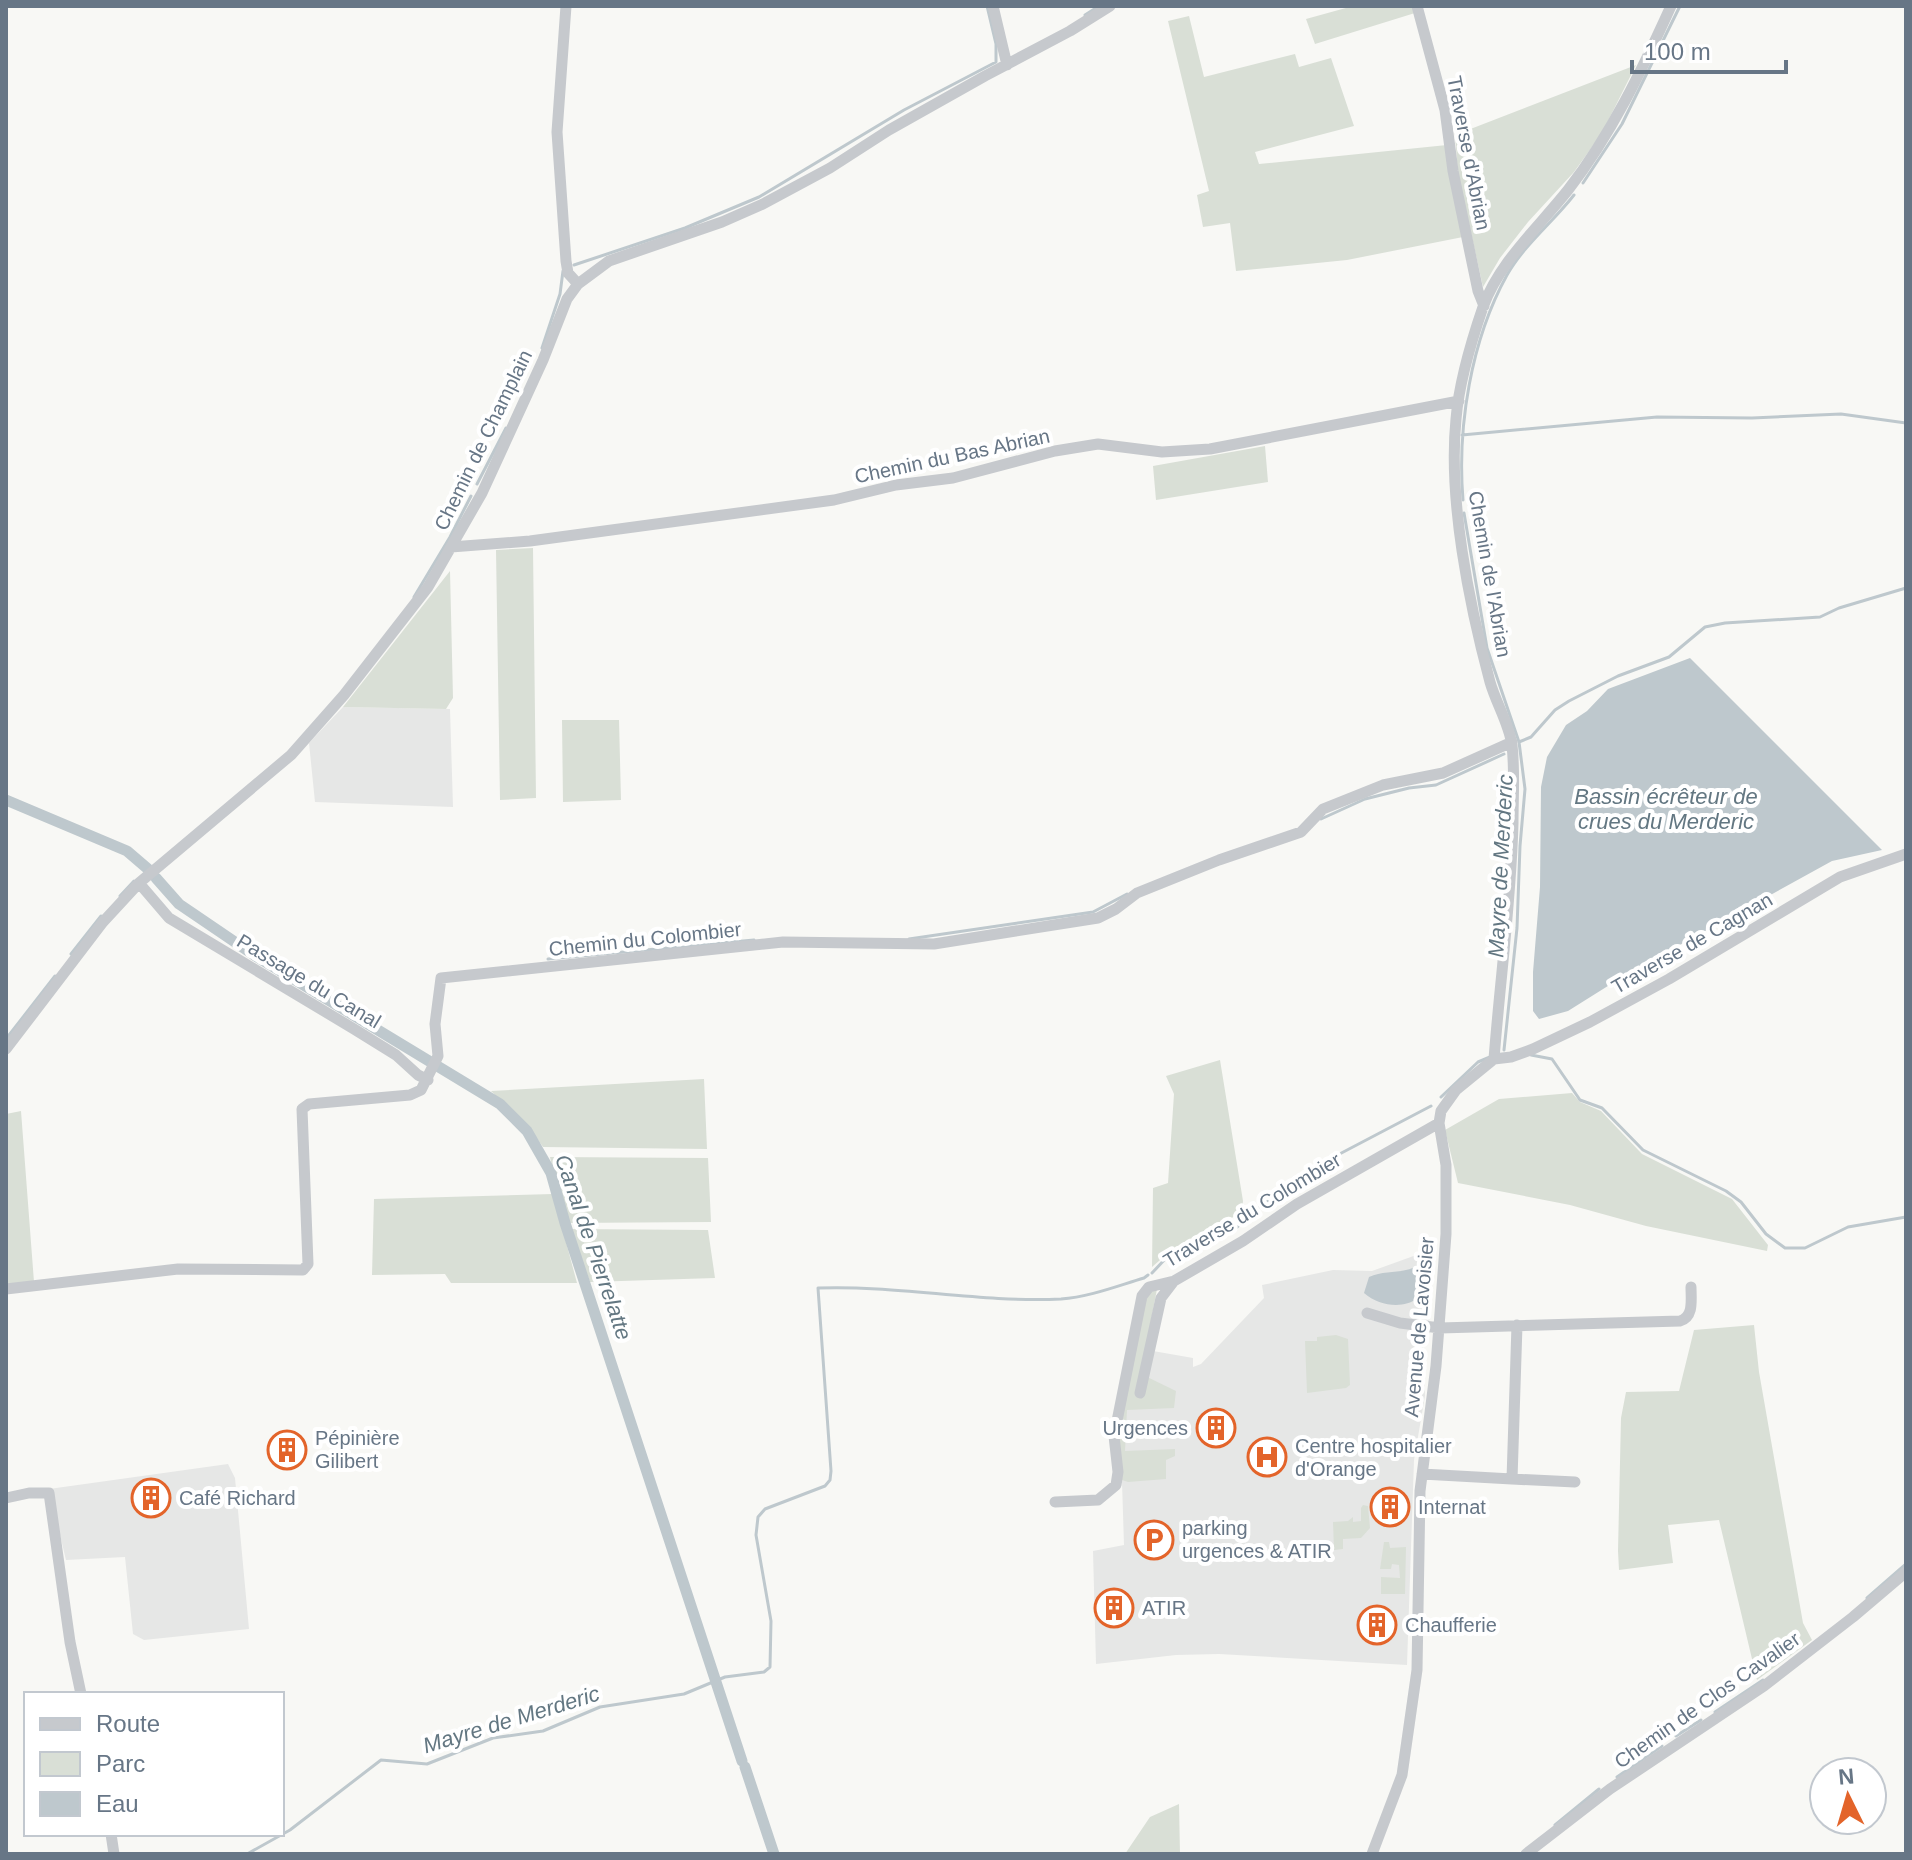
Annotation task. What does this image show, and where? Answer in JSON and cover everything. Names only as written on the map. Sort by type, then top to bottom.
[{"type":"street","points":[[566,6],[557,132],[566,261],[568,273],[578,284]]},
{"type":"street","points":[[993,6],[1007,65]]},
{"type":"street","name":"Chemin de Champlain","points":[[6,1049],[93,934],[139,883],[248,793],[315,730],[428,587],[482,493],[543,360],[567,299],[578,284],[609,261],[722,222],[763,204],[1110,6]]},
{"type":"street","name":"Traverse d'Abrian","points":[[1417,6],[1445,110],[1453,171],[1478,291],[1484,306]]},
{"type":"street","name":"Chemin de l'Abrian","points":[[1494,1056],[1511,858],[1512,742],[1491,683],[1461,535],[1455,467],[1455,420],[1484,306],[1497,279],[1532,229],[1567,191],[1604,139],[1671,6]]},
{"type":"street","name":"Chemin du Bas Abrian","points":[[451,547],[530,541],[834,500],[896,485],[953,478],[1055,451],[1098,444],[1162,452],[1210,449],[1459,401]]},
{"type":"street","name":"Chemin du Colombier","points":[[433,1071],[441,978],[783,942],[934,944],[1098,918],[1137,893],[1301,832],[1323,809],[1383,785],[1443,773],[1512,742]]},
{"type":"street","name":"Traverse de Cagnan","points":[[1494,1056],[1521,1053],[1590,1022],[1669,979],[1840,877],[1906,854]]},
{"type":"street","name":"Passage du Canal","points":[[139,883],[169,918],[386,1049],[433,1071]]},
{"type":"street","points":[[1439,1123],[1441,1111],[1456,1090],[1494,1056]]},
{"type":"street","points":[[6,1289],[178,1269],[303,1270],[308,1264],[308,1238],[302,1109],[309,1104],[410,1095],[421,1090],[433,1071]]},
{"type":"street","name":"Traverse du Colombier","points":[[1055,1502],[1098,1500],[1116,1485],[1118,1472],[1114,1436],[1142,1296],[1155,1285],[1174,1281],[1243,1241],[1297,1204],[1439,1123]]},
{"type":"street","name":"Avenue de Lavoisier","points":[[1372,1854],[1402,1775],[1411,1721],[1420,1626],[1422,1474],[1440,1328],[1446,1234],[1446,1165],[1439,1123]]},
{"type":"street","points":[[1140,1393],[1161,1298],[1174,1281]]},
{"type":"street","points":[[1367,1313],[1400,1323],[1440,1328],[1680,1321],[1690,1314],[1691,1287]]},
{"type":"street","points":[[1512,1479],[1517,1325]]},
{"type":"street","points":[[1422,1474],[1575,1482]]},
{"type":"street","points":[[6,1498],[49,1493],[70,1642],[81,1692]]},
{"type":"street","name":"Chemin de Clos Cavalier","points":[[1526,1854],[1610,1789],[1764,1686],[1906,1572]]},
{"type":"shaded area","points":[[343,707],[450,709],[453,807],[315,802],[309,743]]},
{"type":"shaded area","name":"Centre hospitalier d'Orange","points":[[1433,1249],[1428,1344],[1423,1347],[1425,1396],[1414,1460],[1407,1665],[1219,1654],[1176,1655],[1096,1664],[1093,1551],[1124,1545],[1124,1409],[1153,1351],[1193,1358],[1193,1367],[1201,1364],[1264,1298],[1262,1285],[1333,1270],[1372,1271]]},
{"type":"shaded area","points":[[228,1464],[235,1478],[249,1629],[144,1640],[133,1634],[125,1557],[66,1560],[49,1489]]},
{"type":"green space","points":[[1353,6],[1413,6],[1415,13],[1315,44],[1306,19]]},
{"type":"green space","points":[[1189,16],[1204,77],[1295,54],[1299,67],[1331,58],[1354,126],[1255,152],[1259,164],[1447,145],[1463,237],[1347,260],[1236,271],[1230,223],[1203,227],[1197,195],[1209,191],[1168,21]]},
{"type":"green space","points":[[1636,65],[1602,133],[1574,172],[1500,258],[1483,287],[1458,174],[1455,135]]},
{"type":"green space","points":[[1265,446],[1268,482],[1156,500],[1153,466]]},
{"type":"green space","points":[[533,548],[536,798],[500,800],[496,550]]},
{"type":"green space","points":[[450,571],[453,698],[446,709],[343,707]]},
{"type":"green space","points":[[562,720],[619,720],[621,800],[563,802]]},
{"type":"green space","points":[[1220,1060],[1242,1210],[1210,1235],[1189,1239],[1186,1247],[1167,1254],[1152,1267],[1153,1188],[1168,1183],[1174,1094],[1166,1076]]},
{"type":"green space","points":[[704,1079],[707,1149],[543,1147],[529,1127],[491,1091]]},
{"type":"green space","points":[[1572,1093],[1580,1102],[1601,1111],[1642,1154],[1732,1199],[1768,1245],[1767,1251],[1646,1226],[1570,1205],[1458,1183],[1445,1130],[1499,1099]]},
{"type":"green space","points":[[21,1111],[34,1282],[6,1285],[6,1114]]},
{"type":"green space","points":[[550,1157],[708,1158],[711,1222],[565,1223]]},
{"type":"green space","points":[[553,1194],[577,1283],[451,1283],[445,1274],[372,1275],[374,1199]]},
{"type":"green space","points":[[570,1229],[708,1230],[715,1278],[590,1282]]},
{"type":"green space","points":[[1157,1289],[1141,1374],[1176,1391],[1174,1408],[1127,1410],[1125,1451],[1175,1449],[1175,1456],[1166,1460],[1166,1479],[1128,1482],[1119,1479],[1115,1437],[1144,1297],[1149,1290]]},
{"type":"green space","points":[[1754,1325],[1759,1372],[1803,1623],[1812,1640],[1757,1680],[1719,1520],[1668,1525],[1673,1563],[1619,1570],[1618,1551],[1621,1418],[1626,1392],[1679,1391],[1694,1330]]},
{"type":"green space","points":[[1336,1335],[1348,1339],[1350,1385],[1307,1393],[1305,1341]]},
{"type":"green space","points":[[1363,1505],[1368,1506],[1370,1528],[1361,1538],[1343,1539],[1343,1549],[1334,1550],[1333,1522],[1348,1521],[1353,1517],[1353,1522],[1361,1521]]},
{"type":"green space","points":[[1384,1542],[1389,1542],[1390,1548],[1406,1547],[1405,1594],[1381,1594],[1381,1577],[1400,1578],[1399,1565],[1392,1564],[1391,1569],[1380,1569]]},
{"type":"green space","points":[[1179,1804],[1180,1854],[1125,1854],[1150,1817]]},
{"type":"water","name":"Bassin écrêteur de crues du Merderic","points":[[1690,658],[1882,850],[1832,861],[1627,974],[1568,1011],[1539,1019],[1533,1011],[1533,972],[1540,887],[1541,787],[1547,757],[1566,725],[1587,711],[1608,689]]},
{"type":"water","points":[[1415,1267],[1425,1269],[1426,1282],[1423,1292],[1407,1304],[1385,1304],[1364,1293],[1369,1277]]},
{"type":"waterway","points":[[574,265],[685,228],[759,197],[904,110],[996,62],[996,44],[987,6]]},
{"type":"waterway","points":[[1085,15],[1099,6]]},
{"type":"waterway","points":[[1583,183],[1622,124],[1680,6]]},
{"type":"waterway","points":[[1463,500],[1465,414],[1469,384],[1484,327],[1514,264],[1574,195]]},
{"type":"waterway","points":[[542,348],[560,294],[563,271]]},
{"type":"waterway","points":[[1462,435],[1657,417],[1752,418],[1841,414],[1906,423]]},
{"type":"waterway","points":[[477,484],[506,428]]},
{"type":"waterway","points":[[414,597],[471,496]]},
{"type":"waterway","points":[[1464,513],[1487,648],[1519,742]]},
{"type":"waterway","name":"Mayre de Merderic","points":[[1504,1050],[1517,928],[1525,789],[1519,742],[1531,737],[1555,710],[1569,701],[1618,676],[1669,657],[1705,627],[1820,617],[1839,608],[1906,588]]},
{"type":"waterway","points":[[1321,819],[1365,799],[1436,785],[1504,754]]},
{"type":"waterway","name":"Canal de Pierrelatte","points":[[6,800],[127,851],[148,869]]},
{"type":"waterway","name":"Canal de Pierrelatte","points":[[156,878],[179,904],[254,955],[500,1104],[527,1131],[551,1173],[742,1761]]},
{"type":"waterway","points":[[120,896],[134,881]]},
{"type":"waterway","points":[[909,939],[1093,912],[1127,894]]},
{"type":"waterway","points":[[71,954],[101,916]]},
{"type":"waterway","points":[[548,959],[754,940]]},
{"type":"waterway","points":[[6,1039],[55,976]]},
{"type":"waterway","points":[[1531,1055],[1552,1059],[1580,1100],[1602,1108],[1643,1150],[1726,1191],[1741,1202],[1766,1234],[1785,1248],[1805,1248],[1848,1227],[1906,1217]]},
{"type":"waterway","name":"Mayre de Merderic","points":[[1441,1097],[1478,1062],[1490,1057]]},
{"type":"waterway","name":"Mayre de Merderic","points":[[1152,1273],[1168,1256],[1209,1243],[1233,1231],[1260,1206],[1306,1179],[1330,1159],[1431,1106]]},
{"type":"waterway","name":"Mayre de Merderic","points":[[284,1833],[381,1760],[427,1764],[493,1738],[543,1731],[600,1707],[684,1694],[725,1677],[764,1672],[770,1667],[771,1621],[756,1535],[758,1517],[765,1509],[825,1486],[830,1480],[818,1288],[879,1289],[1000,1299],[1061,1299],[1103,1291],[1148,1275]]},
{"type":"waterway","points":[[1867,1598],[1906,1564]]},
{"type":"waterway","points":[[1715,1712],[1763,1680]]},
{"type":"waterway","points":[[1676,1736],[1701,1720]]},
{"type":"waterway","points":[[1617,1777],[1662,1746]]},
{"type":"waterway","name":"Canal de Pierrelatte","points":[[745,1767],[774,1854]]},
{"type":"waterway","points":[[1555,1825],[1599,1789]]},
{"type":"waterway","name":"Mayre de Merderic","points":[[247,1854],[279,1836]]},
{"type":"place","name":"Urgences","points":[[1216,1428]]},
{"type":"place","name":"Pépinière Gilibert","points":[[287,1450]]},
{"type":"place","name":"Centre hospitalier d'Orange","points":[[1267,1457]]},
{"type":"place","name":"Café Richard","points":[[151,1498]]},
{"type":"place","name":"Internat","points":[[1390,1507]]},
{"type":"place","name":"parking urgences & ATIR","points":[[1154,1540]]},
{"type":"place","name":"ATIR","points":[[1114,1608]]},
{"type":"place","name":"Chaufferie","points":[[1377,1625]]}]
